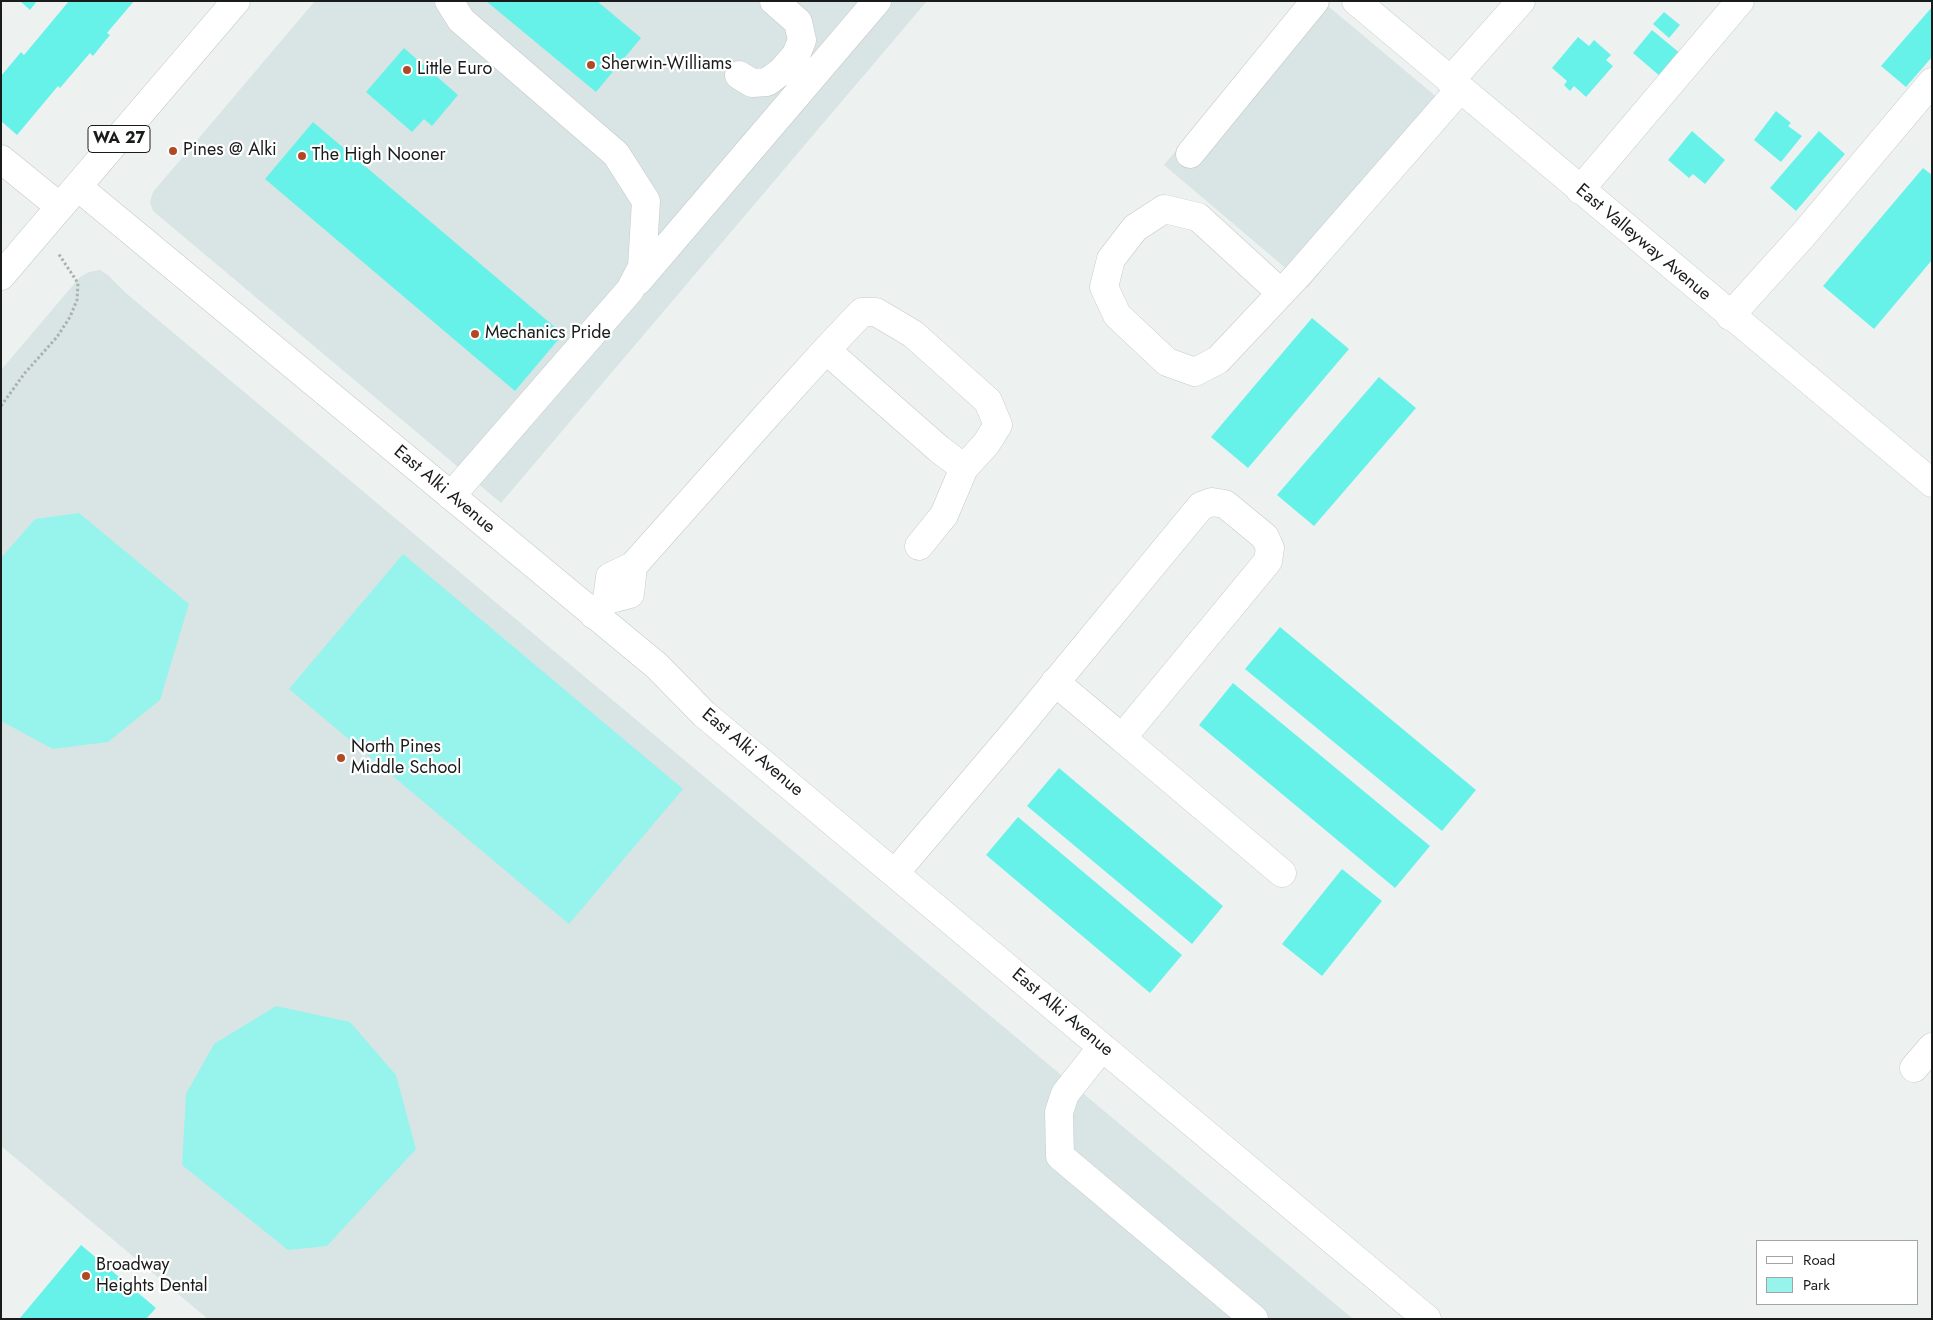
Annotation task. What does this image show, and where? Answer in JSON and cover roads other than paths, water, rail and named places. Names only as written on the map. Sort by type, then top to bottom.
[{"type":"street","name":"WA 27","points":[[1,276],[236,1]]},
{"type":"street","points":[[449,1],[461,20],[616,154],[646,200],[642,267],[630,290]]},
{"type":"street","points":[[738,76],[752,83],[767,82],[782,71],[796,55],[802,40],[798,22],[774,1]]},
{"type":"street","points":[[451,496],[877,1]]},
{"type":"street","points":[[1190,154],[1316,1]]},
{"type":"street","name":"East Valleyway Avenue","points":[[1356,1],[1730,316],[1932,483]]},
{"type":"street","points":[[1281,293],[1198,217],[1164,209],[1136,228],[1111,259],[1104,288],[1117,315],[1168,362],[1195,372],[1218,360],[1281,293],[1455,85],[1521,1]]},
{"type":"street","points":[[1580,190],[1740,1]]},
{"type":"street","points":[[1730,316],[1804,234],[1932,82]]},
{"type":"street","points":[[1,159],[60,207]]},
{"type":"street","name":"East Alki Avenue","points":[[78,187],[451,496],[601,607],[704,714],[1427,1319]]},
{"type":"street","points":[[601,607],[630,594],[633,566],[862,312],[876,312],[913,334],[988,401],[998,424],[986,444],[964,468],[944,515],[919,546]]},
{"type":"street","points":[[826,350],[939,449],[964,468]]},
{"type":"street","points":[[895,873],[1201,506],[1212,502],[1225,504],[1266,537],[1270,548],[1268,560],[1122,738]]},
{"type":"street","points":[[1055,682],[1282,873]]},
{"type":"street","points":[[1102,1047],[1065,1094],[1059,1112],[1060,1156],[1254,1319]]},
{"type":"street","points":[[1914,1068],[1932,1047]]},
{"type":"place","name":"Sherwin-Williams","points":[[591,65]]},
{"type":"place","name":"Little Euro","points":[[407,70]]},
{"type":"place","name":"Pines @ Alki","points":[[173,151]]},
{"type":"place","name":"The High Nooner","points":[[302,156]]},
{"type":"place","name":"Mechanics Pride","points":[[475,334]]},
{"type":"place","name":"North Pines Middle School","points":[[341,758]]},
{"type":"place","name":"Broadway Heights Dental","points":[[86,1276]]}]
